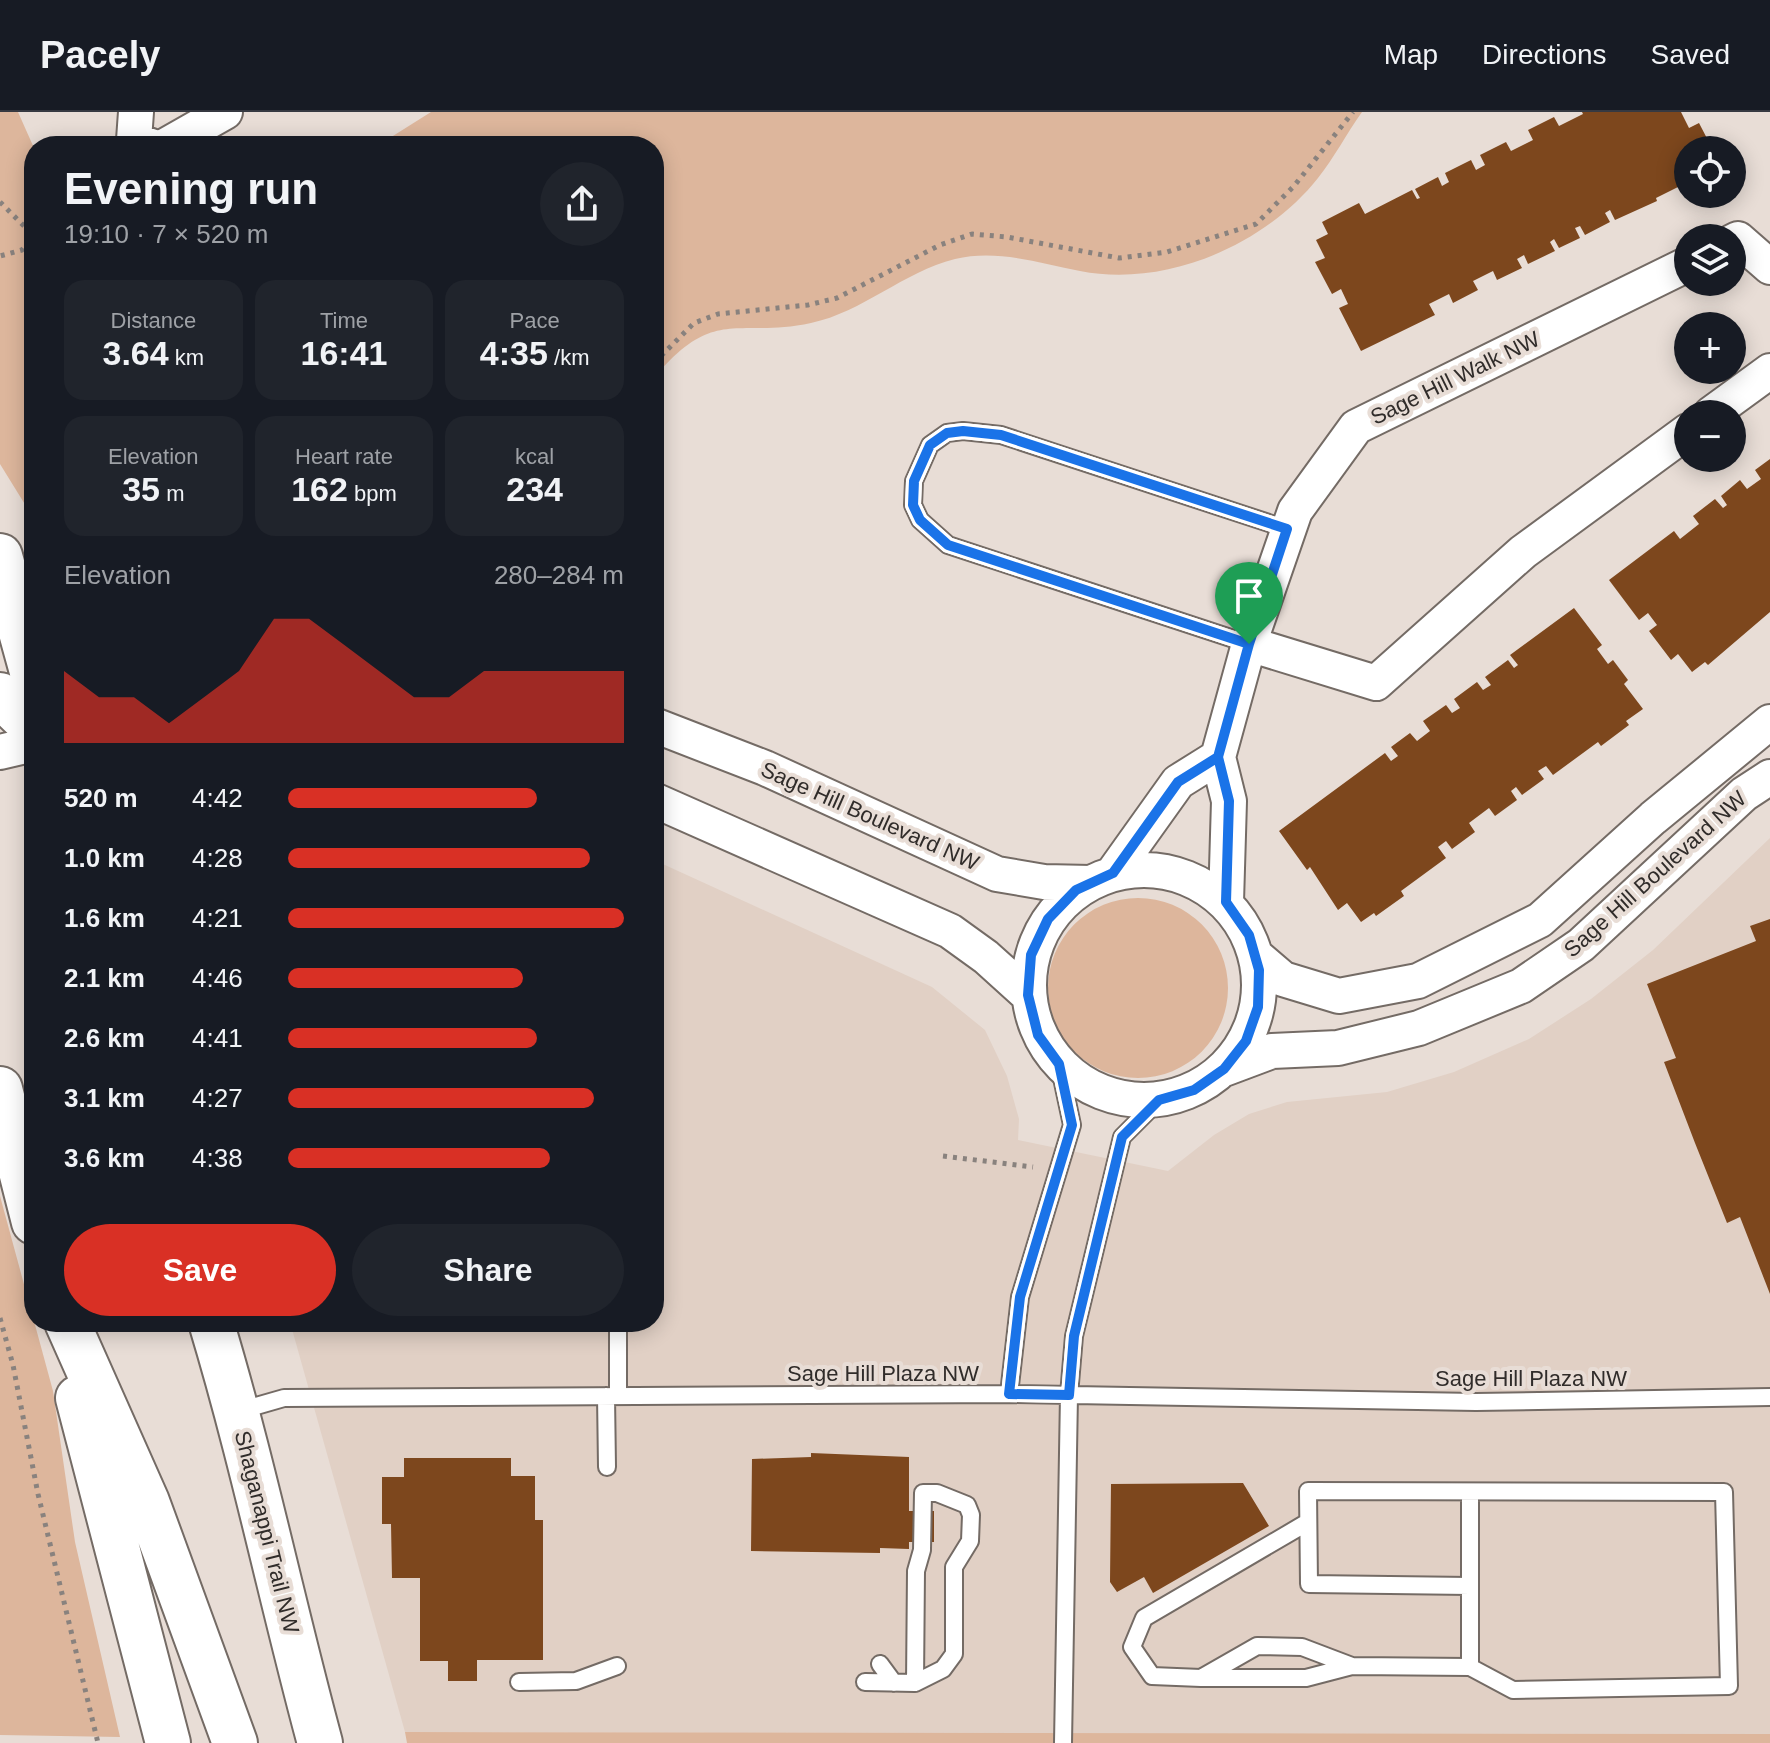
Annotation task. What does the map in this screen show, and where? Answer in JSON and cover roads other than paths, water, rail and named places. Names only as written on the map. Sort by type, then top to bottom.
[{"type":"main road","points":[[0,531],[24,556]]},
{"type":"main road","points":[[0,556],[24,644]]},
{"type":"main road","points":[[0,695],[24,718]]},
{"type":"main road","points":[[0,1089],[24,1183]]},
{"type":"main road","points":[[62,1332],[168,1743]]},
{"type":"main road","points":[[71,1332],[147,1502],[235,1743]]},
{"type":"main road","name":"Shaganappi Trail NW","points":[[214,1332],[237,1411],[320,1743]]},
{"type":"street","points":[[134,136],[136,112]]},
{"type":"street","points":[[183,136],[225,112]]},
{"type":"street","points":[[1746,246],[1770,267]]},
{"type":"street","name":"Sage Hill Walk NW","points":[[1226,902],[1229,801],[1218,757],[1249,644],[1295,511],[1356,427],[1674,271]]},
{"type":"street","points":[[1730,400],[1770,371]]},
{"type":"street","points":[[1249,644],[1376,683],[1523,552],[1674,441]]},
{"type":"street","points":[[0,689],[24,683]]},
{"type":"street","name":"Sage Hill Boulevard NW","points":[[1255,955],[1283,979],[1339,996],[1418,981],[1540,920],[1653,818],[1770,722]]},
{"type":"street","name":"Sage Hill Boulevard NW","points":[[664,729],[765,768],[997,874],[1044,882],[1102,878]]},
{"type":"street","points":[[0,752],[24,746]]},
{"type":"street","points":[[1102,878],[1178,782],[1218,757]]},
{"type":"street","name":"Sage Hill Boulevard NW","points":[[1224,1069],[1272,1051],[1338,1048],[1419,1028],[1521,986],[1581,945],[1744,794],[1770,777]]},
{"type":"street","points":[[664,804],[950,931],[986,957],[1028,995]]},
{"type":"street","points":[[1153,869],[1192,879],[1226,902],[1249,935],[1255,955],[1259,970],[1258,1007],[1246,1041],[1224,1069],[1194,1090],[1159,1100],[1122,1099],[1087,1087],[1059,1064],[1038,1035],[1028,995],[1031,955],[1048,919],[1076,890],[1102,878],[1153,869]]},
{"type":"lane","points":[[1249,644],[948,545],[920,520],[913,505],[914,481],[930,445],[947,433],[1001,435],[1287,529]]},
{"type":"lane","points":[[1009,1394],[1020,1297],[1072,1125],[1059,1064]]},
{"type":"lane","points":[[1063,1743],[1069,1395],[1074,1336],[1122,1137],[1159,1100]]},
{"type":"lane","points":[[607,1467],[617,1332]]},
{"type":"lane","name":"Sage Hill Plaza NW","points":[[237,1411],[284,1398],[1009,1394],[1476,1402],[1770,1397]]},
{"type":"lane","points":[[1308,1522],[1144,1618],[1132,1647],[1152,1676],[1306,1678],[1352,1666],[1470,1667],[1513,1690],[1729,1686],[1724,1492],[1308,1491],[1309,1584],[1470,1586]]},
{"type":"lane","points":[[865,1682],[915,1683],[943,1669],[954,1654],[954,1567],[970,1541],[971,1515],[967,1505],[937,1493],[923,1493],[922,1550],[916,1571],[915,1683]]},
{"type":"lane","points":[[1470,1493],[1470,1667]]},
{"type":"lane","points":[[1201,1678],[1257,1646],[1302,1647],[1352,1666]]},
{"type":"lane","points":[[880,1664],[894,1683]]},
{"type":"lane","points":[[519,1682],[576,1681],[617,1666]]}]
